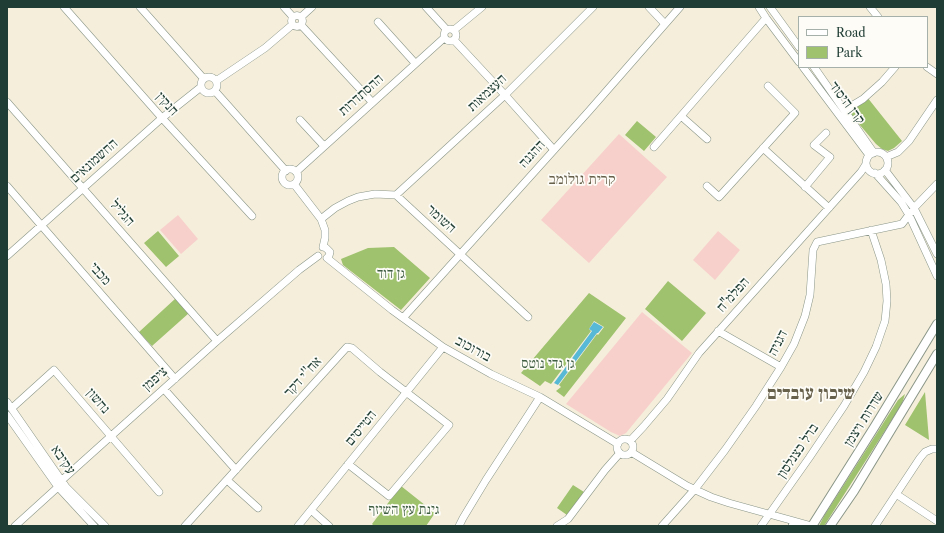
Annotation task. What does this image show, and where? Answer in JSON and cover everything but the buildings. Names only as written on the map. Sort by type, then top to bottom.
[{"type":"main road","name":"שדרות ויצמן","points":[[812,526],[937,324]]},
{"type":"main road","name":"שדרות ויצמן","points":[[830,526],[937,354]]},
{"type":"main road","points":[[931,364],[937,358]]},
{"type":"street","name":"חנקין","points":[[64,7],[162,118],[252,216]]},
{"type":"street","points":[[140,7],[204,79]]},
{"type":"street","points":[[284,7],[295,20],[297,27],[301,26],[372,102]]},
{"type":"street","points":[[216,81],[265,48],[295,20],[312,7]]},
{"type":"street","points":[[426,7],[446,29],[450,28],[454,30]]},
{"type":"street","points":[[454,30],[482,7]]},
{"type":"street","name":"העצמאות","points":[[396,195],[505,95],[593,7]]},
{"type":"street","points":[[649,7],[665,24]]},
{"type":"street","name":"ההגנה","points":[[402,318],[589,111],[680,7]]},
{"type":"street","points":[[759,7],[798,61]]},
{"type":"street","points":[[770,7],[798,46]]},
{"type":"street","points":[[870,7],[877,16]]},
{"type":"street","points":[[654,147],[766,18]]},
{"type":"street","points":[[378,22],[415,63]]},
{"type":"street","points":[[446,29],[443,33],[444,38],[447,41],[454,40]]},
{"type":"street","points":[[454,30],[456,36],[454,40]]},
{"type":"street","name":"ההסתדרות","points":[[296,172],[444,38]]},
{"type":"street","points":[[454,40],[554,150]]},
{"type":"street","name":"קרן היסוד","points":[[804,68],[871,154]]},
{"type":"street","name":"קרן היסוד","points":[[815,68],[871,154]]},
{"type":"street","points":[[848,108],[882,82],[894,68]]},
{"type":"street","points":[[928,68],[937,74]]},
{"type":"street","points":[[215,91],[212,93],[207,93],[202,89],[201,84],[204,79],[209,77],[216,81]]},
{"type":"street","points":[[215,91],[217,86],[216,81]]},
{"type":"street","points":[[707,186],[719,197],[795,114],[768,86]]},
{"type":"street","name":"החשמונאים","points":[[7,256],[162,118],[201,87]]},
{"type":"street","points":[[215,91],[286,171]]},
{"type":"street","points":[[886,157],[898,152],[909,140],[937,100]]},
{"type":"street","name":"הגליל","points":[[7,102],[217,341]]},
{"type":"street","points":[[680,116],[707,139]]},
{"type":"street","points":[[300,120],[324,146]]},
{"type":"street","points":[[805,187],[830,157],[814,145],[826,133]]},
{"type":"street","points":[[763,148],[829,208]]},
{"type":"street","points":[[862,172],[865,171],[873,173],[882,172],[888,164],[886,157],[882,153],[876,152],[871,154],[867,158],[867,167],[873,173],[901,202],[937,276]]},
{"type":"street","name":"הפלמ\"ח","points":[[630,441],[666,399],[699,353],[862,172],[866,164]]},
{"type":"street","points":[[290,170],[296,172],[298,177],[294,184],[289,185],[285,183],[283,177],[286,171],[290,170]]},
{"type":"street","points":[[885,170],[914,208],[937,254]]},
{"type":"street","points":[[294,184],[321,219],[325,230],[325,238],[323,247],[318,250],[318,256],[322,259],[330,256],[330,252],[323,247]]},
{"type":"street","name":"דגניה","points":[[662,526],[695,489],[725,450],[756,406],[794,344],[805,316],[810,295],[813,250],[817,242],[902,224],[914,208],[937,184]]},
{"type":"street","name":"מכבי","points":[[7,186],[175,379]]},
{"type":"street","points":[[321,219],[335,208],[358,197],[375,194],[396,195]]},
{"type":"street","name":"השומר","points":[[396,195],[500,293],[528,317]]},
{"type":"street","name":"ברל כצנלסון","points":[[761,526],[844,406],[864,372],[876,347],[884,321],[887,301],[881,260],[871,230]]},
{"type":"street","name":"ציפמן","points":[[15,526],[57,483],[217,341],[299,270],[318,256]]},
{"type":"street","name":"בורוכוב","points":[[327,258],[402,318],[443,347],[491,374],[540,397],[618,444]]},
{"type":"street","points":[[718,331],[781,367]]},
{"type":"street","name":"אח''י דקר","points":[[184,526],[347,347],[352,348],[380,372],[407,392]]},
{"type":"street","name":"הטייסים","points":[[298,526],[443,347]]},
{"type":"street","name":"נחשון","points":[[12,408],[54,370],[159,492]]},
{"type":"street","points":[[164,389],[236,470]]},
{"type":"street","points":[[348,464],[389,496],[449,425],[407,392]]},
{"type":"street","points":[[459,526],[486,480],[540,397]]},
{"type":"street","name":"עקיבא","points":[[7,402],[57,483],[66,487],[105,526]]},
{"type":"street","name":"עקיבא","points":[[7,414],[57,483],[94,526]]},
{"type":"street","points":[[631,452],[632,445],[630,441],[624,439],[618,444],[617,448],[620,452],[625,454],[631,452],[687,486],[729,503],[812,526]]},
{"type":"street","points":[[875,526],[920,458],[925,452],[932,449],[937,449]]},
{"type":"street","points":[[557,526],[568,519],[620,452]]},
{"type":"street","points":[[227,480],[258,508]]},
{"type":"street","points":[[896,494],[937,521]]},
{"type":"street","points":[[836,526],[848,499]]},
{"type":"street","points":[[311,510],[329,526]]},
{"type":"street","points":[[777,516],[794,526]]},
{"type":"shaded area","points":[[619,134],[667,177],[589,263],[541,220]]},
{"type":"shaded area","points":[[178,215],[198,239],[181,254],[160,230]]},
{"type":"shaded area","points":[[718,231],[740,250],[715,280],[693,260]]},
{"type":"shaded area","points":[[642,312],[692,353],[626,433],[620,436],[566,404]]},
{"type":"green space","points":[[867,97],[902,141],[888,151],[882,149],[876,144],[848,111]]},
{"type":"green space","points":[[637,121],[656,137],[644,151],[625,135]]},
{"type":"green space","points":[[158,231],[179,256],[166,267],[144,243]]},
{"type":"green space","name":"גן דוד","points":[[394,247],[430,278],[401,310],[343,265],[341,259],[368,248]]},
{"type":"green space","points":[[668,281],[706,313],[682,341],[645,309]]},
{"type":"green space","name":"גן גדי נוטס","points":[[589,293],[626,318],[564,397],[556,391],[561,387],[559,385],[597,334],[598,335],[604,327],[594,321],[589,329],[591,331],[551,384],[545,381],[540,386],[521,373]]},
{"type":"green space","points":[[176,298],[189,313],[152,346],[139,332]]},
{"type":"green space","points":[[925,392],[929,440],[905,425]]},
{"type":"green space","points":[[905,394],[902,404],[824,526],[819,526],[898,400]]},
{"type":"green space","points":[[573,485],[584,492],[567,515],[557,508]]},
{"type":"green space","name":"גינת עץ השיזף","points":[[401,486],[435,513],[426,526],[374,526],[372,524]]},
{"type":"water","points":[[594,322],[603,327],[558,385],[554,383],[592,331],[589,329]]},
{"type":"district","name":"קרית גולומב","points":[[582,180]]},
{"type":"district","name":"שיכון עובדים","points":[[811,394]]}]
